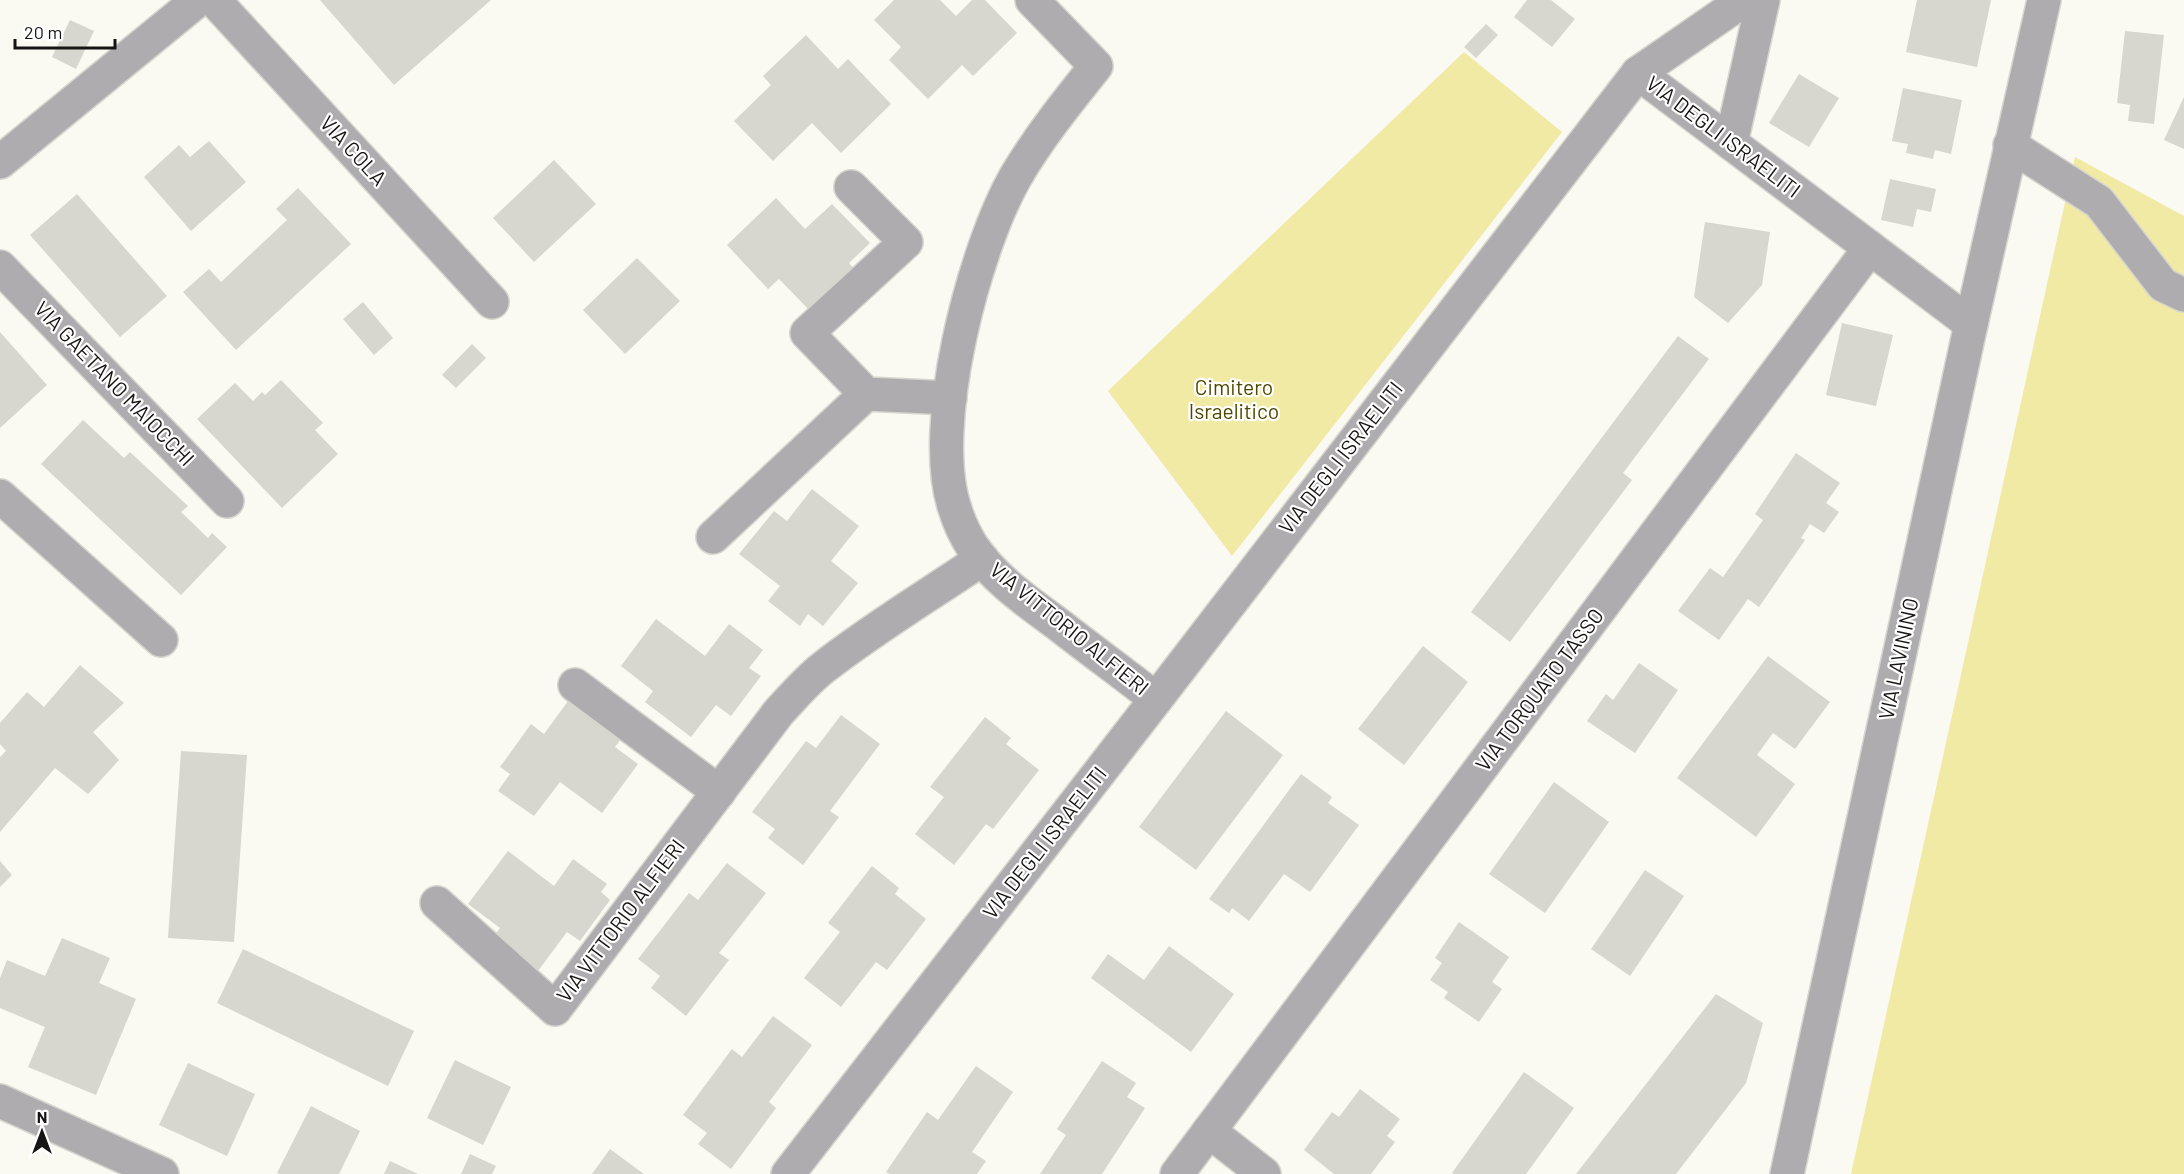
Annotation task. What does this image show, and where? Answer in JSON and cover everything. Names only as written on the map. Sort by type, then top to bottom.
[{"type":"street","points":[[0,162],[198,0]]},
{"type":"street","name":"VIA COLA","points":[[214,0],[492,302]]},
{"type":"street","name":"VIA VITTORIO ALFIERI","points":[[1032,0],[1096,66],[1032,151],[1015,178],[990,235],[961,334],[950,398],[948,465],[952,497],[961,525],[982,560],[1021,596],[1156,699]]},
{"type":"street","points":[[1638,72],[1744,0]]},
{"type":"street","points":[[1731,143],[1762,0]]},
{"type":"street","name":"VIA LAVININO","points":[[1787,1174],[2010,145],[2044,0]]},
{"type":"street","name":"VIA DEGLI ISRAELITI","points":[[788,1174],[1638,72],[1971,324]]},
{"type":"street","points":[[2010,145],[2099,202],[2163,285],[2184,295]]},
{"type":"street","points":[[851,187],[906,242],[807,333],[866,394],[950,398]]},
{"type":"street","name":"VIA TORQUATO TASSO","points":[[1177,1174],[1870,248]]},
{"type":"street","name":"VIA GAETANO MAIOCCHI","points":[[0,267],[228,501]]},
{"type":"street","points":[[713,537],[866,394]]},
{"type":"street","points":[[0,496],[161,640]]},
{"type":"street","name":"VIA VITTORIO ALFIERI","points":[[437,903],[555,1009],[778,713],[800,688],[823,668],[982,560]]},
{"type":"street","points":[[576,685],[719,792]]},
{"type":"street","points":[[0,1101],[162,1174]]},
{"type":"street","points":[[1209,1131],[1264,1174]]},
{"type":"green space","name":"Cimitero Israelitico","points":[[1464,52],[1562,132],[1232,556],[1108,391]]},
{"type":"green space","points":[[2075,157],[2184,216],[2184,1174],[1851,1174]]},
{"type":"building","points":[[320,0],[491,0],[394,85]]},
{"type":"building","points":[[894,0],[940,0],[956,16],[972,0],[985,0],[1017,33],[973,76],[962,65],[928,99],[889,60],[901,47],[874,20]]},
{"type":"building","points":[[1527,0],[1551,0],[1575,19],[1552,47],[1514,17]]},
{"type":"building","points":[[1917,0],[1991,0],[1977,67],[1906,52]]},
{"type":"building","points":[[70,20],[94,31],[76,69],[52,57]]},
{"type":"building","points":[[1486,24],[1498,35],[1476,58],[1464,47]]},
{"type":"building","points":[[2125,31],[2164,35],[2154,124],[2128,121],[2130,105],[2117,103]]},
{"type":"building","points":[[806,35],[838,69],[848,59],[891,104],[841,153],[812,123],[773,161],[734,121],[771,85],[763,76]]},
{"type":"building","points":[[1799,74],[1839,98],[1809,147],[1769,123]]},
{"type":"building","points":[[1903,88],[1962,100],[1951,154],[1935,150],[1933,159],[1906,153],[1908,144],[1892,141]]},
{"type":"building","points":[[2184,97],[2184,149],[2164,140]]},
{"type":"building","points":[[209,141],[246,182],[191,231],[144,177],[179,145],[190,157]]},
{"type":"building","points":[[554,160],[596,204],[534,262],[493,218]]},
{"type":"building","points":[[1890,179],[1936,189],[1931,212],[1917,209],[1913,227],[1881,220]]},
{"type":"building","points":[[298,188],[351,244],[236,350],[183,292],[209,269],[221,282],[287,220],[276,209]]},
{"type":"building","points":[[77,194],[167,296],[120,337],[30,235]]},
{"type":"building","points":[[776,198],[805,229],[832,204],[870,243],[849,263],[856,271],[812,313],[779,279],[768,289],[727,245]]},
{"type":"building","points":[[1705,222],[1770,232],[1762,285],[1728,323],[1694,297]]},
{"type":"building","points":[[637,258],[680,301],[625,354],[583,310]]},
{"type":"building","points":[[363,302],[393,338],[374,355],[343,319]]},
{"type":"building","points":[[1842,323],[1893,335],[1876,406],[1826,395]]},
{"type":"building","points":[[0,332],[47,385],[0,428]]},
{"type":"building","points":[[1678,336],[1709,359],[1623,473],[1632,480],[1510,642],[1471,612]]},
{"type":"building","points":[[472,344],[486,358],[456,388],[442,375]]},
{"type":"building","points":[[281,380],[323,423],[315,430],[338,454],[282,508],[197,419],[235,383],[253,401],[262,392],[265,395]]},
{"type":"building","points":[[83,420],[124,458],[130,452],[188,506],[181,512],[208,538],[212,533],[227,547],[181,595],[41,464]]},
{"type":"building","points":[[1796,453],[1840,483],[1826,503],[1839,512],[1824,533],[1810,524],[1801,538],[1805,540],[1759,607],[1748,599],[1719,640],[1678,611],[1710,568],[1723,577],[1763,520],[1755,514]]},
{"type":"building","points":[[812,489],[859,526],[831,561],[858,583],[823,626],[808,614],[800,626],[768,601],[780,586],[739,554],[774,511],[787,521]]},
{"type":"building","points":[[656,619],[705,656],[729,624],[763,650],[749,668],[761,676],[731,716],[716,705],[691,737],[645,702],[653,691],[621,666]]},
{"type":"building","points":[[1423,646],[1468,682],[1404,765],[1358,729]]},
{"type":"building","points":[[1768,656],[1830,702],[1795,749],[1773,733],[1757,755],[1795,784],[1756,837],[1677,778]]},
{"type":"building","points":[[1639,663],[1678,690],[1635,753],[1587,721],[1606,694],[1613,700]]},
{"type":"building","points":[[80,665],[124,703],[93,732],[119,760],[88,794],[55,768],[0,832],[0,757],[6,751],[0,744],[0,723],[27,692],[44,707]]},
{"type":"building","points":[[571,697],[624,735],[615,747],[638,764],[602,813],[560,782],[534,816],[498,791],[510,774],[500,767],[531,724],[544,734]]},
{"type":"building","points":[[1226,711],[1283,755],[1196,870],[1139,827]]},
{"type":"building","points":[[841,715],[880,744],[830,811],[839,817],[803,865],[768,838],[775,829],[752,812],[806,741],[816,748]]},
{"type":"building","points":[[985,717],[1011,738],[1006,744],[1039,770],[993,829],[986,824],[954,865],[915,834],[944,797],[930,787]]},
{"type":"building","points":[[181,751],[247,755],[234,942],[168,938]]},
{"type":"building","points":[[1301,774],[1332,797],[1328,803],[1359,825],[1310,892],[1284,874],[1249,921],[1232,908],[1229,913],[1209,899]]},
{"type":"building","points":[[1554,782],[1609,822],[1545,913],[1489,874]]},
{"type":"building","points":[[508,851],[554,886],[573,859],[607,884],[601,892],[610,900],[580,941],[567,932],[535,975],[490,942],[500,928],[468,904]]},
{"type":"building","points":[[0,861],[12,875],[0,887]]},
{"type":"building","points":[[727,863],[766,893],[719,953],[729,960],[686,1016],[651,988],[660,976],[638,959],[689,893],[698,900]]},
{"type":"building","points":[[872,866],[899,888],[895,894],[926,919],[887,970],[876,962],[841,1007],[804,978],[840,932],[828,923]]},
{"type":"building","points":[[1645,870],[1684,896],[1630,976],[1591,949]]},
{"type":"building","points":[[1459,922],[1509,957],[1492,982],[1502,989],[1479,1022],[1444,998],[1448,992],[1430,980],[1442,963],[1435,958]]},
{"type":"building","points":[[62,938],[110,958],[99,983],[136,999],[96,1095],[28,1067],[45,1027],[0,1008],[0,978],[7,960],[45,976]]},
{"type":"building","points":[[1169,946],[1234,994],[1191,1052],[1091,978],[1108,954],[1144,980]]},
{"type":"building","points":[[243,949],[414,1031],[388,1086],[217,1003]]},
{"type":"building","points":[[1716,994],[1763,1023],[1746,1083],[1676,1174],[1576,1174]]},
{"type":"building","points":[[773,1016],[812,1045],[769,1102],[776,1108],[731,1169],[698,1144],[707,1133],[683,1115],[732,1049],[742,1057]]},
{"type":"building","points":[[455,1060],[511,1087],[483,1145],[427,1118]]},
{"type":"building","points":[[1102,1061],[1136,1083],[1127,1097],[1145,1108],[1102,1174],[1040,1174],[1066,1135],[1057,1129]]},
{"type":"building","points":[[188,1063],[255,1094],[227,1156],[159,1125]]},
{"type":"building","points":[[976,1066],[1013,1092],[972,1152],[986,1161],[977,1174],[889,1174],[886,1172],[927,1112],[938,1120]]},
{"type":"building","points":[[1524,1072],[1574,1108],[1526,1174],[1452,1173]]},
{"type":"building","points":[[1360,1089],[1400,1119],[1387,1136],[1395,1142],[1371,1174],[1334,1174],[1304,1150],[1332,1112],[1339,1117]]},
{"type":"building","points":[[311,1106],[360,1131],[339,1174],[279,1174],[277,1173]]},
{"type":"building","points":[[610,1149],[637,1169],[644,1174],[592,1174]]},
{"type":"building","points":[[470,1154],[496,1166],[492,1174],[461,1174]]},
{"type":"building","points":[[390,1161],[418,1174],[384,1174]]}]
